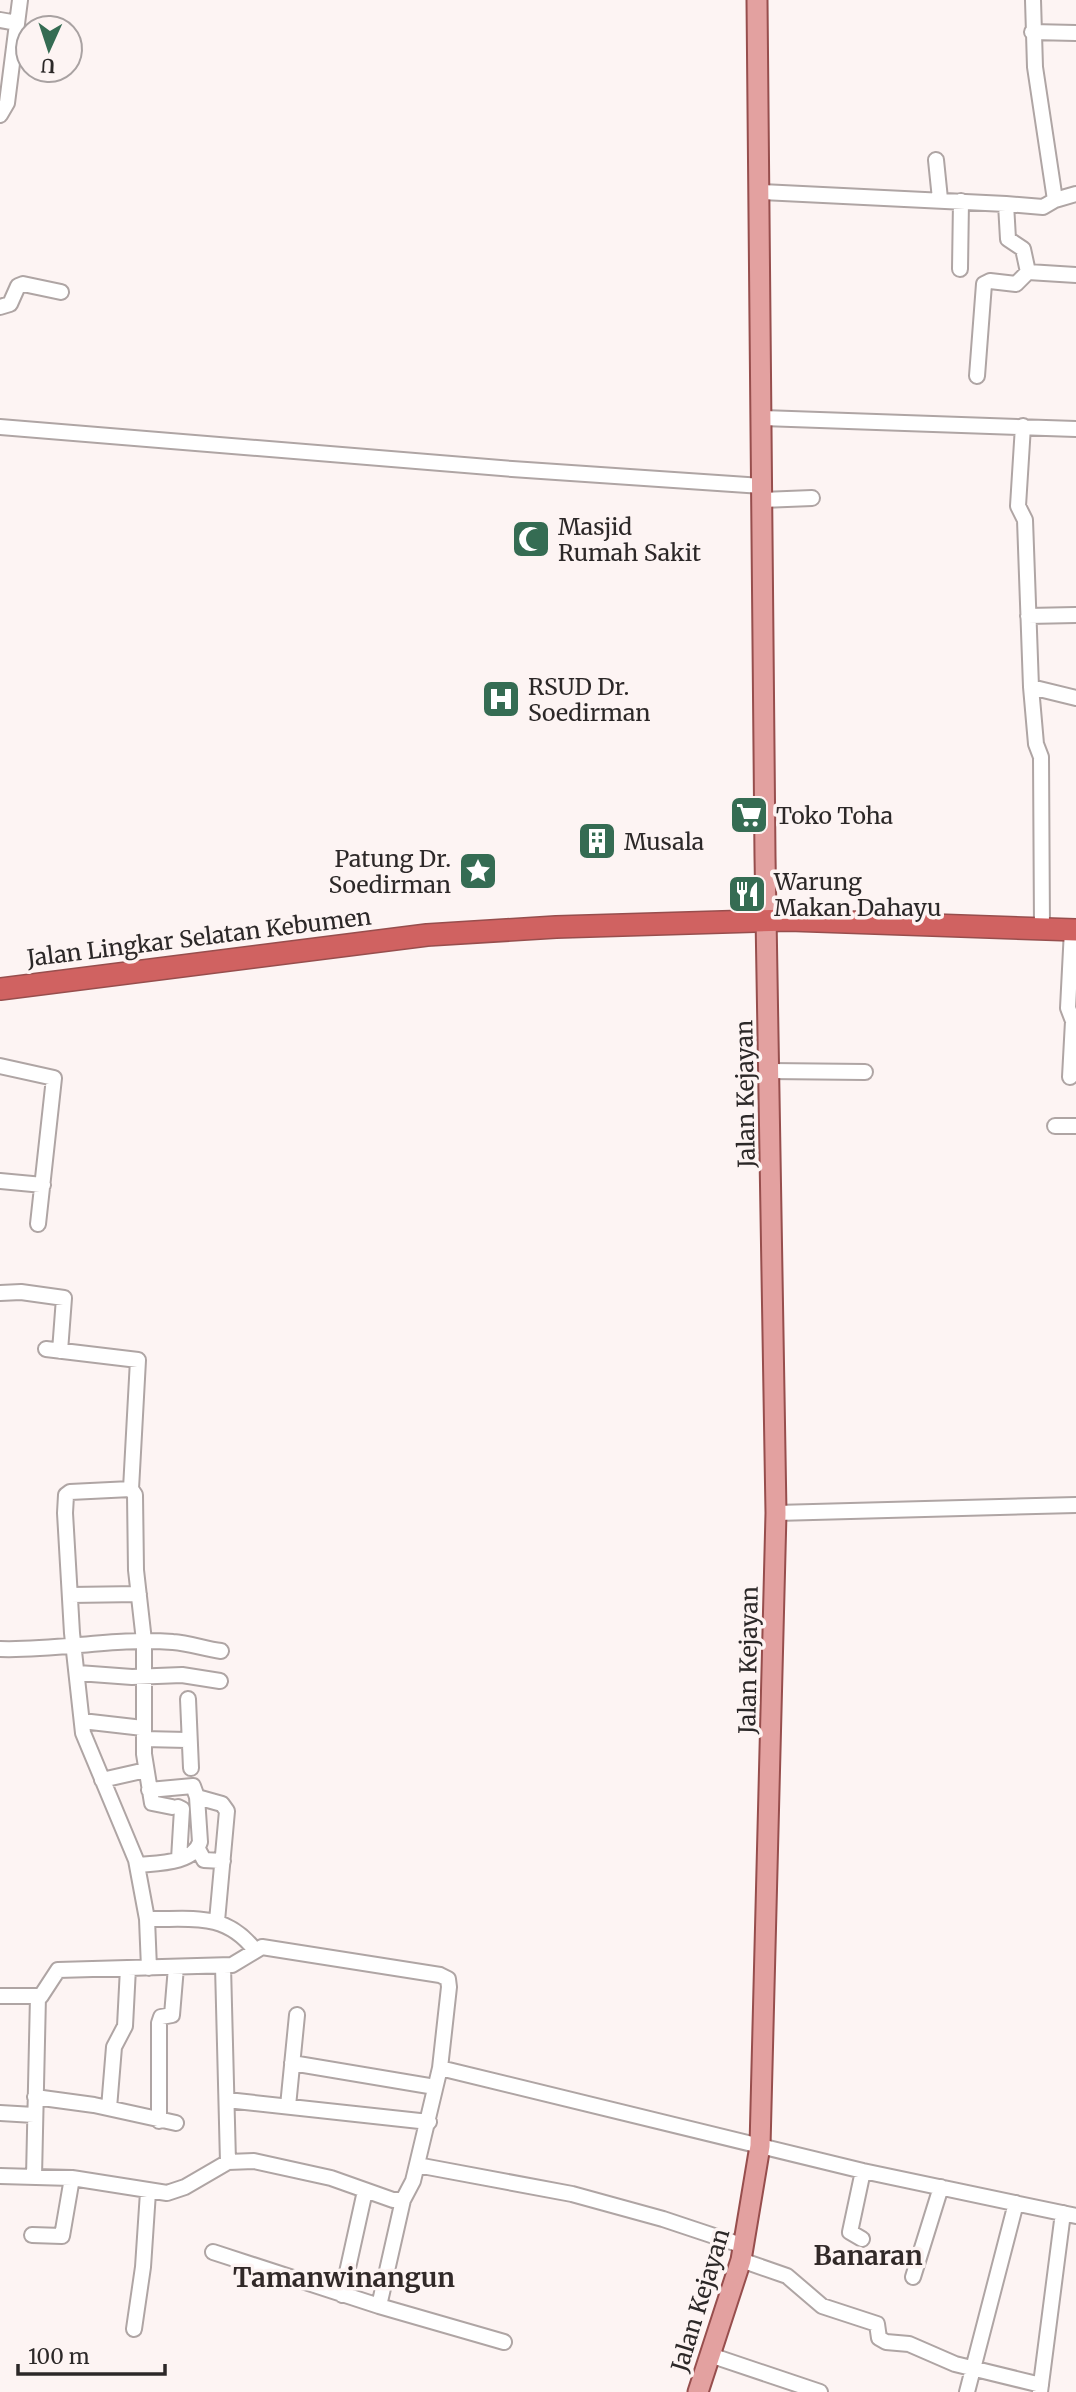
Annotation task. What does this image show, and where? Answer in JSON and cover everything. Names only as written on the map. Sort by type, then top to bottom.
[{"type":"highway","name":"Jalan Lingkar Selatan Kebumen","points":[[0,989],[427,935],[622,923],[767,921],[1074,930]]},
{"type":"main road","name":"Jalan Kejayan","points":[[698,2392],[742,2253],[760,2146],[776,1513],[757,0]]},
{"type":"street","points":[[1033,0],[1032,32],[1055,200]]},
{"type":"street","points":[[1032,32],[1076,33]]},
{"type":"street","points":[[0,115],[7,103],[14,47]]},
{"type":"street","points":[[936,160],[940,199]]},
{"type":"street","points":[[760,192],[940,199],[1043,207],[1055,200],[1076,194]]},
{"type":"street","points":[[960,269],[961,201]]},
{"type":"street","points":[[1006,204],[1009,239],[1023,249],[1034,272]]},
{"type":"street","points":[[976,376],[984,284],[990,281],[1016,284],[1034,272],[1076,275]]},
{"type":"street","points":[[0,307],[10,304],[18,286],[23,284],[61,292]]},
{"type":"street","points":[[763,418],[1076,429]]},
{"type":"street","points":[[1023,426],[1018,506],[1025,520],[1031,687],[1036,744],[1041,757],[1042,929]]},
{"type":"street","points":[[0,427],[512,469],[813,498]]},
{"type":"street","points":[[1028,616],[1076,615]]},
{"type":"street","points":[[1031,687],[1076,698]]},
{"type":"street","points":[[1070,1077],[1073,1021],[1068,1008],[1074,930]]},
{"type":"street","points":[[0,1066],[54,1078],[38,1224]]},
{"type":"street","points":[[769,1071],[865,1072]]},
{"type":"street","points":[[1055,1126],[1076,1126]]},
{"type":"street","points":[[0,1181],[43,1185]]},
{"type":"street","points":[[0,1293],[21,1292],[64,1298],[53,1350],[138,1360],[131,1489],[135,1495],[144,1641],[146,1770],[155,1805],[182,1809],[179,1859]]},
{"type":"street","points":[[131,1489],[91,1490],[66,1495],[69,1595],[83,1733],[138,1865],[147,1919],[149,1968]]},
{"type":"street","points":[[776,1513],[1076,1505]]},
{"type":"street","points":[[69,1595],[139,1594]]},
{"type":"street","points":[[0,1648],[144,1641],[176,1642],[221,1651]]},
{"type":"street","points":[[78,1673],[182,1675],[220,1681]]},
{"type":"street","points":[[188,1699],[187,1740],[191,1768]]},
{"type":"street","points":[[82,1721],[187,1740]]},
{"type":"street","points":[[102,1780],[146,1770]]},
{"type":"street","points":[[149,1790],[192,1786],[197,1797],[201,1826],[198,1849],[204,1860],[223,1861]]},
{"type":"street","points":[[197,1797],[226,1807],[217,1921]]},
{"type":"street","points":[[181,1826],[201,1826]]},
{"type":"street","points":[[138,1865],[179,1859],[198,1849]]},
{"type":"street","points":[[147,1919],[217,1921],[238,1933],[254,1949]]},
{"type":"street","points":[[0,1996],[45,1994],[50,1979],[58,1970],[223,1966],[239,1963],[254,1949],[271,1947],[440,1975],[448,1979],[440,2068],[429,2122],[410,2192],[403,2200],[379,2306]]},
{"type":"street","points":[[223,1966],[229,2162]]},
{"type":"street","points":[[159,2121],[159,2023],[161,2017],[172,2015],[176,1967]]},
{"type":"street","points":[[109,2108],[114,2047],[122,2037],[125,2026],[128,1968]]},
{"type":"street","points":[[34,2177],[38,1996]]},
{"type":"street","points":[[288,2106],[297,2015]]},
{"type":"street","points":[[292,2063],[435,2087]]},
{"type":"street","points":[[417,2165],[572,2194],[742,2253],[787,2276],[822,2306],[877,2324],[881,2340],[909,2344],[955,2364],[974,2367],[1041,2388],[1069,2214],[863,2171],[440,2068]]},
{"type":"street","points":[[35,2097],[109,2108],[176,2123]]},
{"type":"street","points":[[227,2100],[429,2122]]},
{"type":"street","points":[[0,2113],[34,2115]]},
{"type":"street","points":[[0,2176],[72,2178],[167,2193],[185,2187],[229,2162],[254,2161],[290,2167],[393,2200],[403,2200]]},
{"type":"street","points":[[862,2239],[850,2232],[863,2171]]},
{"type":"street","points":[[32,2235],[62,2236],[72,2178]]},
{"type":"street","points":[[913,2277],[941,2187]]},
{"type":"street","points":[[342,2295],[365,2191]]},
{"type":"street","points":[[134,2329],[143,2267],[148,2192]]},
{"type":"street","points":[[967,2392],[1016,2203]]},
{"type":"street","points":[[213,2252],[342,2295],[503,2342]]},
{"type":"street","points":[[710,2355],[820,2392]]},
{"type":"place","name":"Masjid Rumah Sakit","points":[[531,539]]},
{"type":"place","name":"RSUD Dr. Soedirman","points":[[501,699]]},
{"type":"place","name":"Toko Toha","points":[[749,815]]},
{"type":"place","name":"Musala","points":[[597,841]]},
{"type":"place","name":"Patung Dr. Soedirman","points":[[478,871]]},
{"type":"place","name":"Warung Makan Dahayu","points":[[747,894]]},
{"type":"district","name":"Banaran","points":[[868,2255]]},
{"type":"district","name":"Tamanwinangun","points":[[344,2277]]}]
